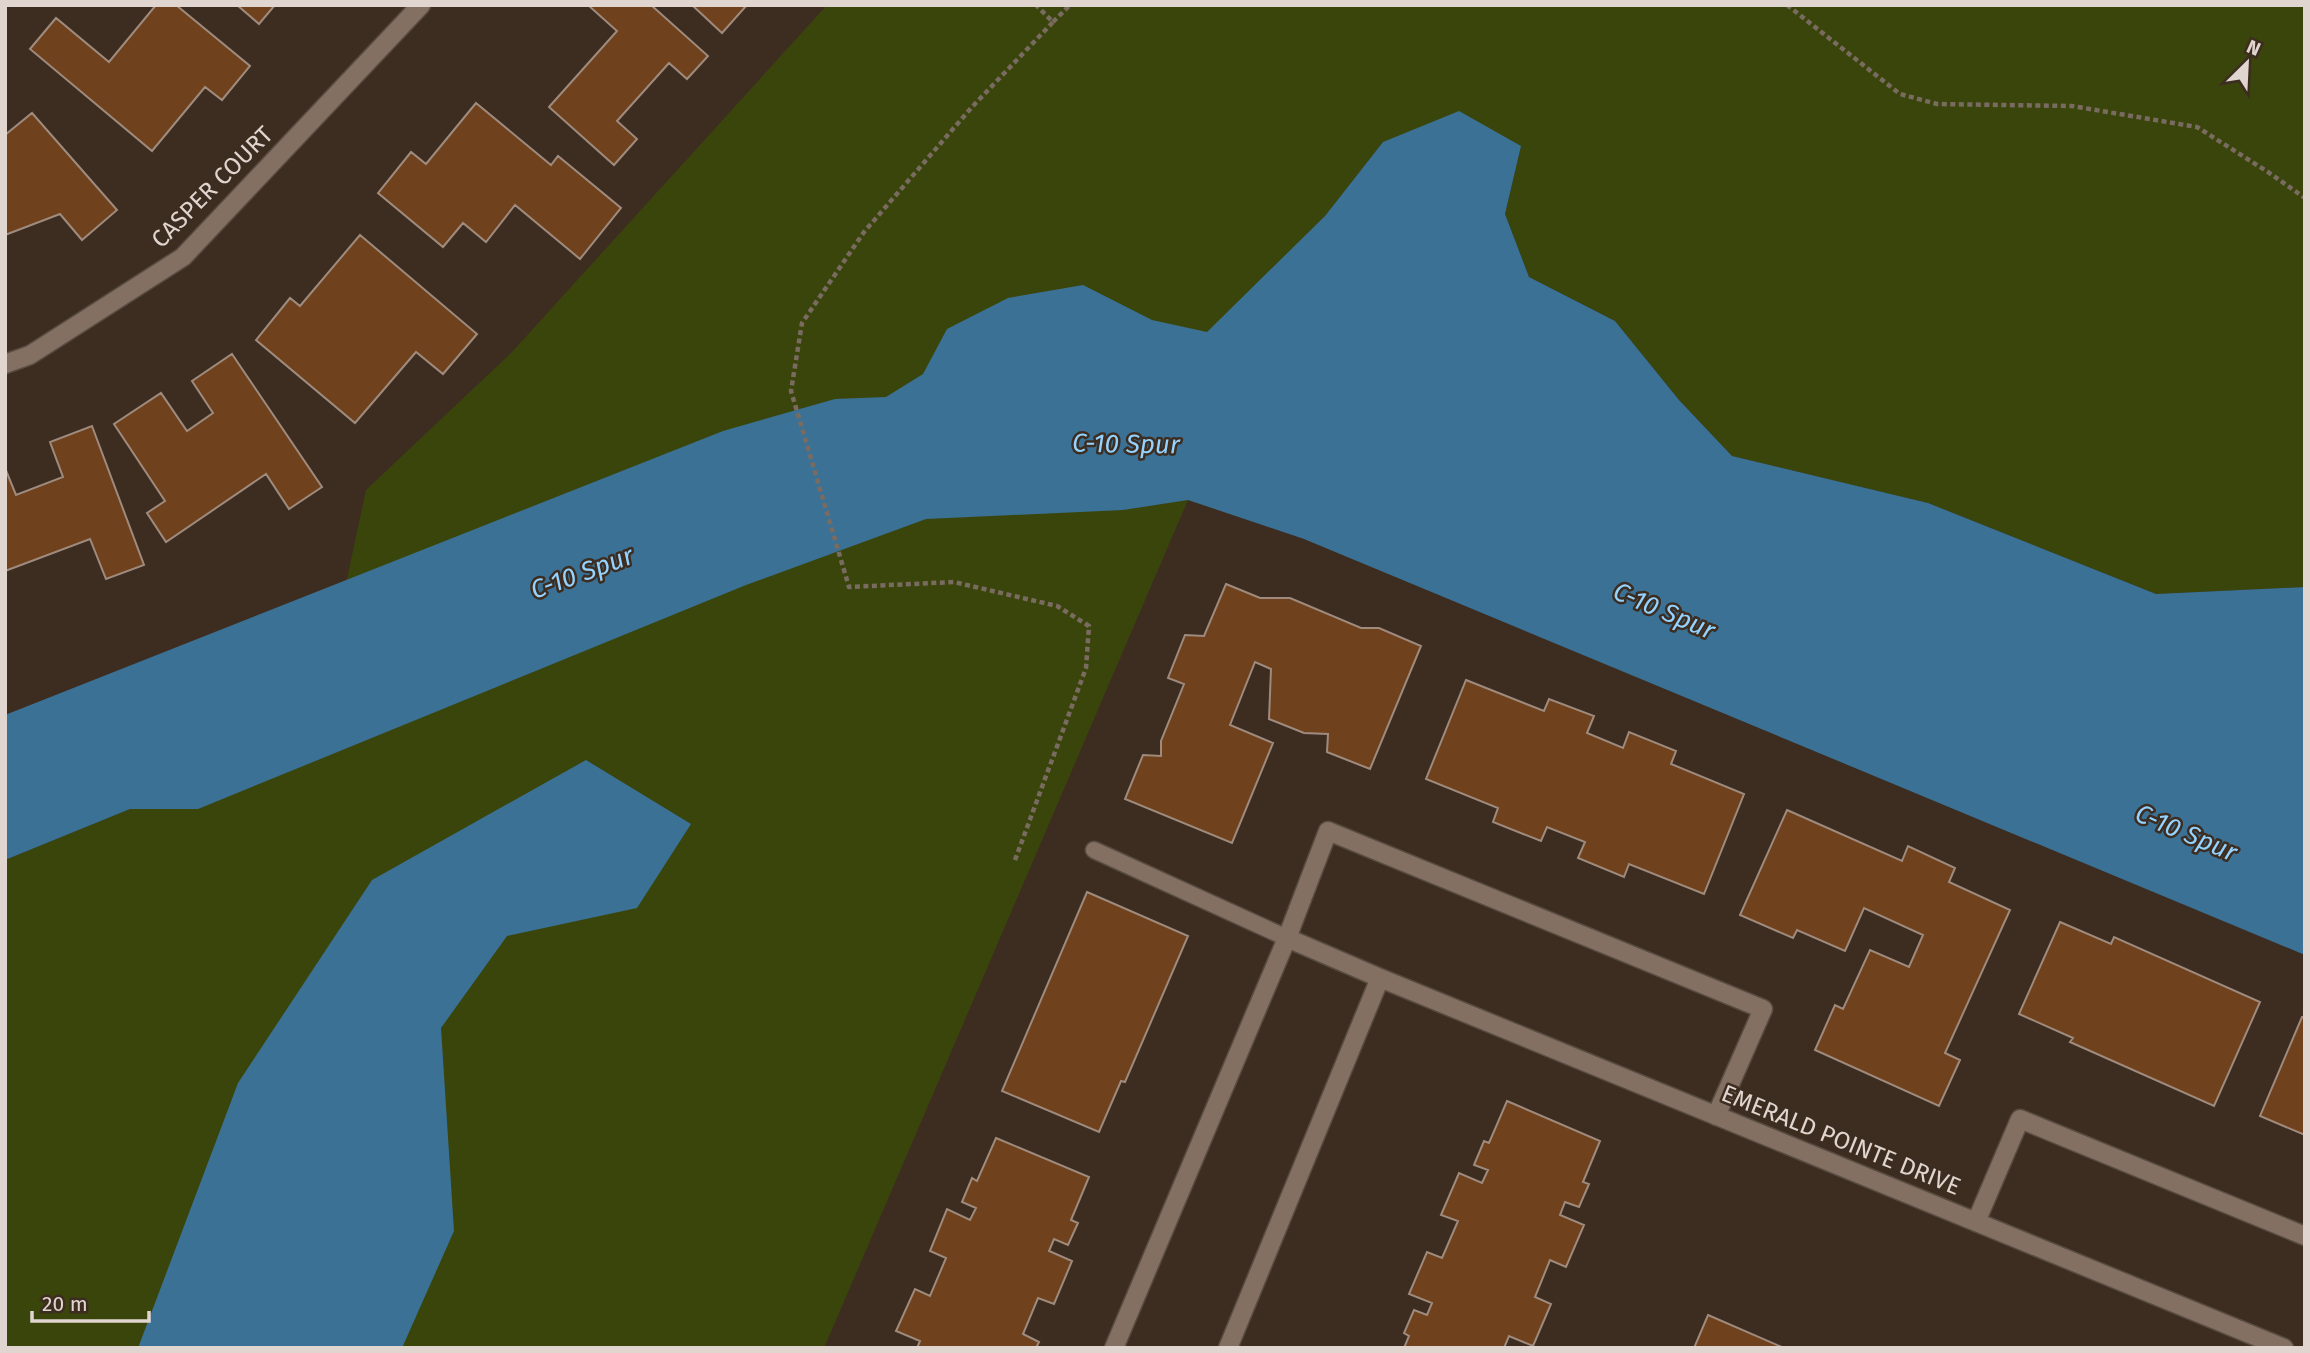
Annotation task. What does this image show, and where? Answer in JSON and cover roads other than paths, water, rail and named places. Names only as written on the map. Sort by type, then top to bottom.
[{"type":"street","name":"CASPER COURT","points":[[5,365],[30,355],[183,257],[421,5]]},
{"type":"street","points":[[1114,1348],[1286,938],[1328,831],[1763,1009],[1716,1116]]},
{"type":"street","name":"EMERALD POINTE DRIVE","points":[[1286,938],[2284,1348]]},
{"type":"street","points":[[1228,1348],[1380,978]]},
{"type":"street","points":[[1976,1222],[2020,1119],[2305,1236]]},
{"type":"lane","points":[[1094,849],[1286,938]]},
{"type":"water","name":"C-10 Spur","points":[[1459,111],[1521,146],[1505,214],[1529,277],[1615,321],[1679,400],[1732,456],[1928,503],[2156,594],[2305,587],[2305,955],[1304,539],[1188,500],[1123,510],[926,519],[746,585],[198,809],[130,809],[5,860],[5,715],[723,431],[835,399],[886,397],[923,374],[947,329],[1008,298],[1083,285],[1152,320],[1207,332],[1325,216],[1383,142]]},
{"type":"water","points":[[586,760],[691,824],[637,908],[507,936],[441,1028],[454,1231],[402,1348],[138,1348],[238,1083],[372,880]]}]
